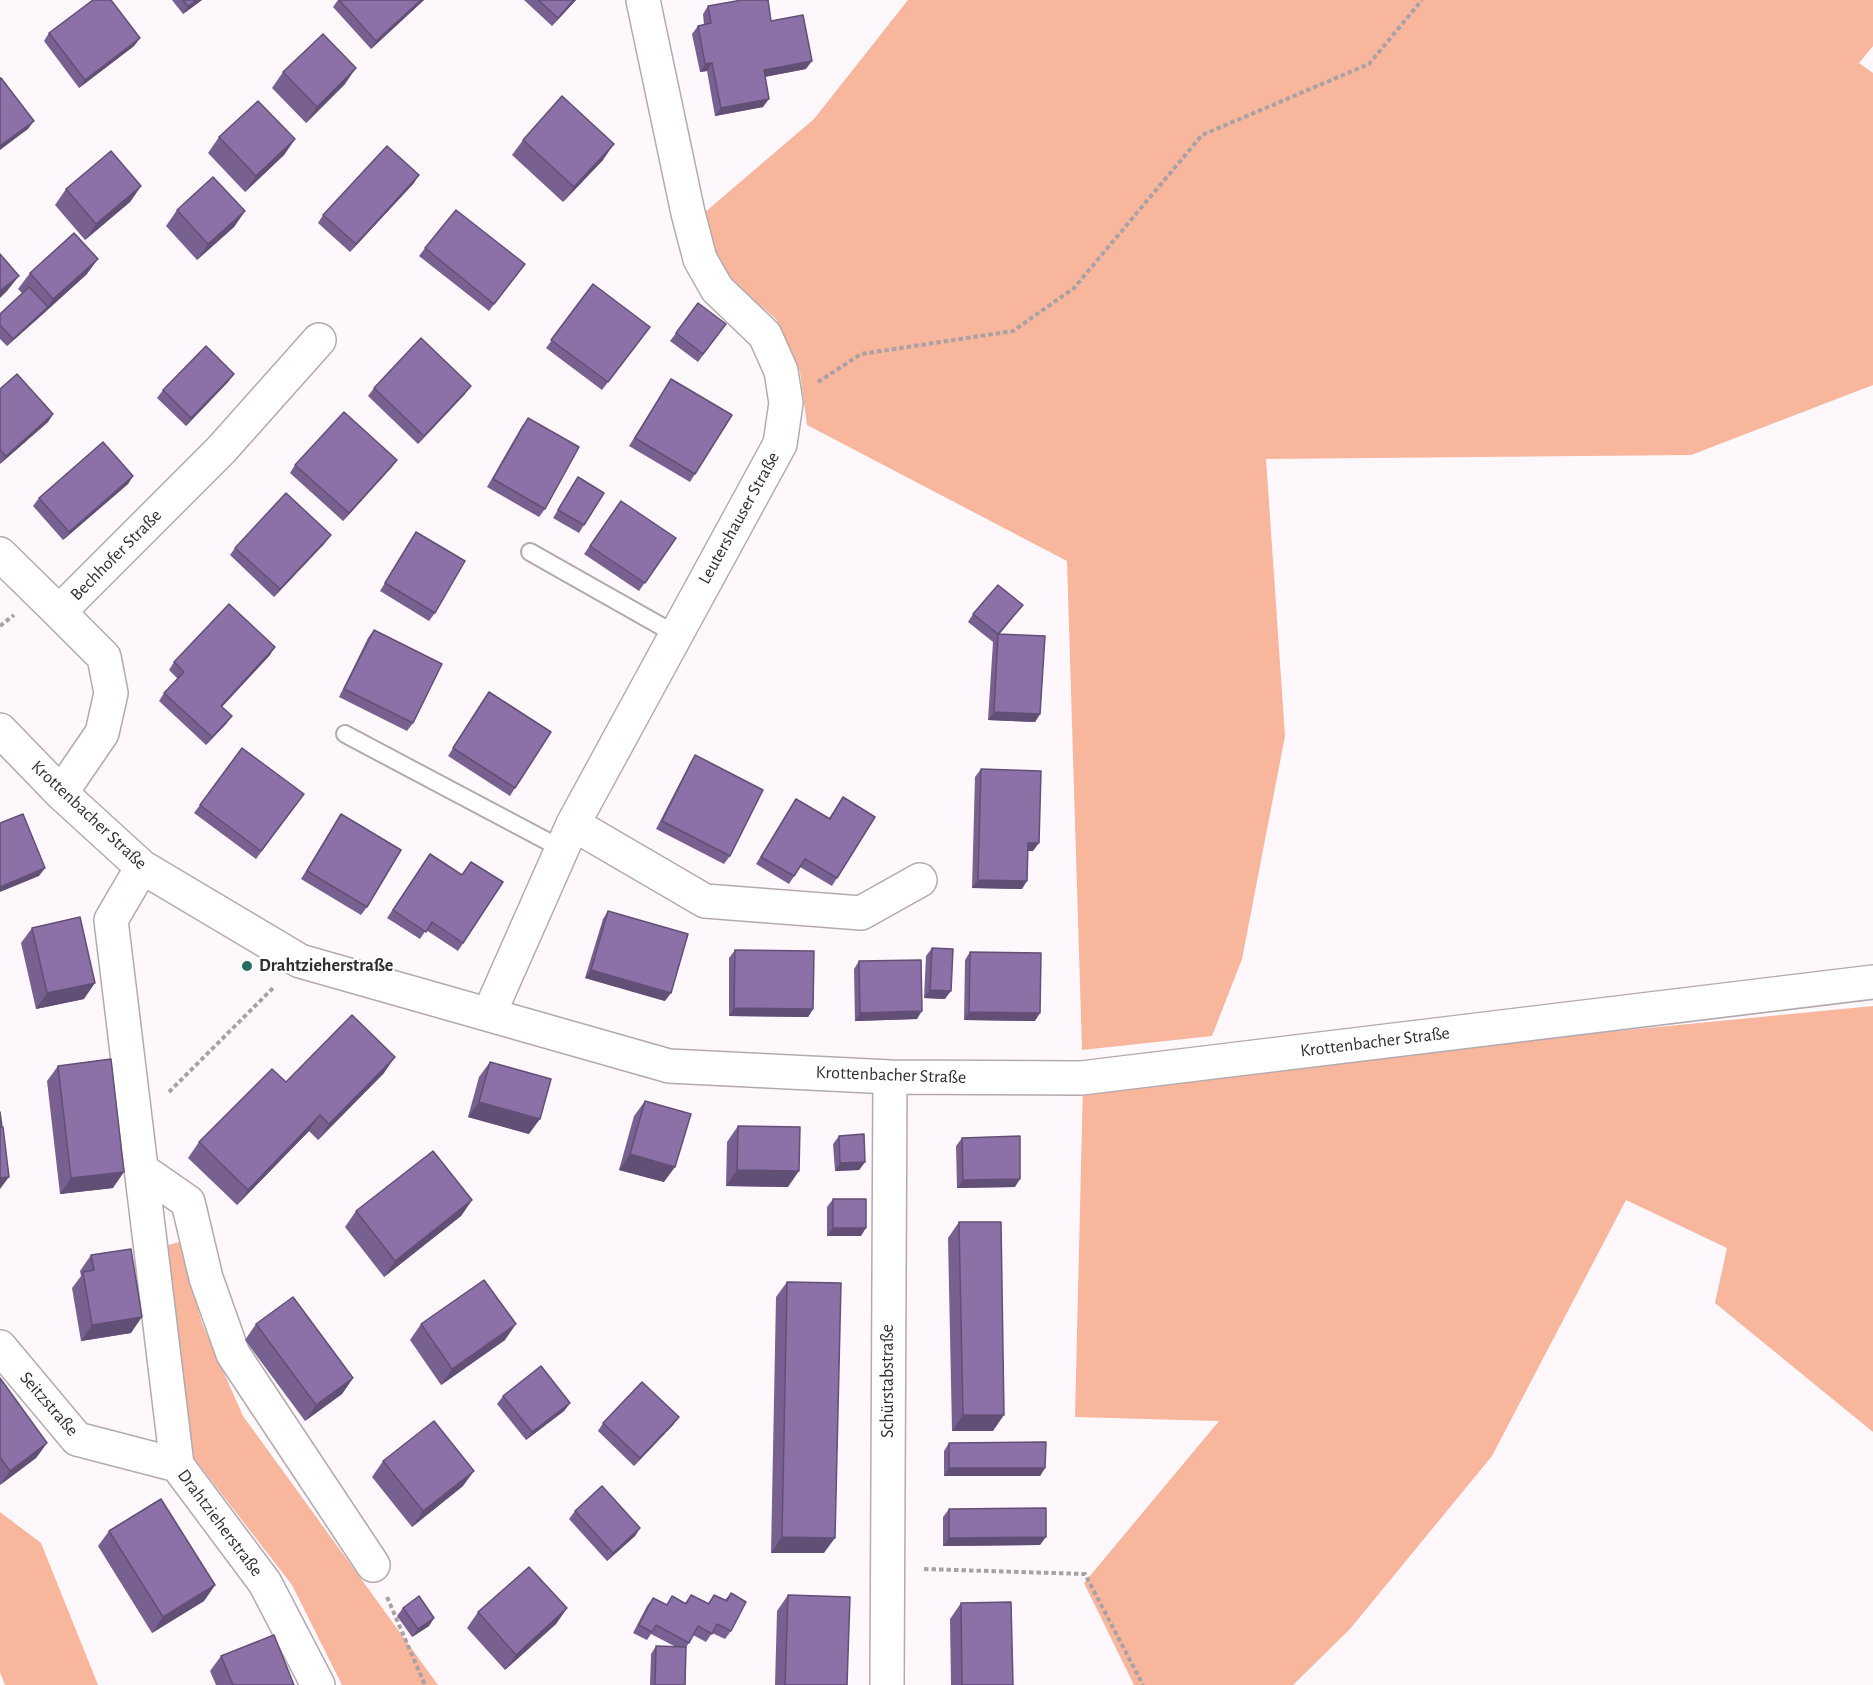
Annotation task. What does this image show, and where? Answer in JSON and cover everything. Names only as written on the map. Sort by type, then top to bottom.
[{"type":"street","name":"Leutershauser Straße","points":[[489,1014],[567,836],[780,444],[786,402],[781,371],[765,335],[717,289],[700,259],[688,213],[643,0]]},
{"type":"street","name":"Bechhofer Straße","points":[[61,793],[102,733],[111,693],[104,657],[59,612],[221,450],[319,340]]},
{"type":"street","points":[[0,554],[39,595],[59,612]]},
{"type":"street","name":"Krottenbacher Straße","points":[[0,730],[61,793],[142,867],[300,961],[669,1066],[890,1077],[1081,1077],[1873,982]]},
{"type":"street","points":[[567,836],[705,901],[861,913],[920,880]]},
{"type":"street","name":"Drahtzieherstraße","points":[[142,867],[111,920],[177,1465],[265,1583],[318,1685]]},
{"type":"street","name":"Schürstabstraße","points":[[887,1685],[890,1077]]},
{"type":"street","points":[[142,1170],[188,1202],[206,1278],[233,1354],[373,1565]]},
{"type":"street","name":"Seitzstraße","points":[[0,1347],[77,1439],[177,1465]]},
{"type":"lane","points":[[530,552],[675,634]]},
{"type":"lane","points":[[345,734],[567,836]]},
{"type":"path","points":[[786,402],[861,354],[1013,331],[1074,288],[1202,135],[1368,64],[1422,0]]},
{"type":"path","points":[[136,1124],[300,961]]},
{"type":"path","points":[[373,1565],[424,1685]]},
{"type":"path","points":[[887,1568],[1085,1574],[1143,1685]]},
{"type":"shaded area","points":[[908,0],[1873,0],[1873,46],[1859,63],[1873,73],[1873,385],[1691,455],[1266,459],[1285,736],[1242,959],[1212,1036],[1082,1050],[1067,561],[807,425],[800,372],[776,319],[713,266],[704,213],[814,119]]},
{"type":"shaded area","points":[[1873,1006],[1873,1432],[1715,1303],[1727,1248],[1626,1200],[1492,1456],[1350,1629],[1293,1685],[1134,1685],[1084,1583],[1219,1421],[1075,1417],[1083,1083]]},
{"type":"shaded area","points":[[179,1242],[202,1323],[243,1416],[438,1685],[342,1685],[292,1585],[194,1458],[161,1247]]},
{"type":"shaded area","points":[[0,1512],[41,1543],[98,1685],[5,1685],[0,1672]]},
{"type":"building","points":[[93,0],[111,0],[140,38],[85,80],[49,33]]},
{"type":"building","points":[[183,0],[197,0],[188,6]]},
{"type":"building","points":[[339,0],[421,0],[376,41]]},
{"type":"building","points":[[538,0],[574,0],[558,18]]},
{"type":"building","points":[[742,0],[768,0],[771,21],[803,15],[812,61],[764,70],[769,99],[721,108],[712,63],[705,64],[698,26],[711,23],[708,6]]},
{"type":"building","points":[[323,34],[356,68],[317,107],[283,72]]},
{"type":"building","points":[[0,78],[34,121],[0,146]]},
{"type":"building","points":[[562,96],[614,144],[574,187],[523,140]]},
{"type":"building","points":[[258,101],[295,139],[256,176],[219,137]]},
{"type":"building","points":[[387,146],[419,175],[356,244],[323,215]]},
{"type":"building","points":[[111,151],[141,186],[96,224],[66,189]]},
{"type":"building","points":[[213,177],[245,211],[208,244],[177,210]]},
{"type":"building","points":[[456,210],[525,264],[494,304],[425,248]]},
{"type":"building","points":[[74,233],[98,259],[53,299],[30,273]]},
{"type":"building","points":[[0,254],[19,276],[0,291]]},
{"type":"building","points":[[593,284],[650,327],[608,382],[551,340]]},
{"type":"building","points":[[29,287],[48,307],[13,339],[0,325],[0,314]]},
{"type":"building","points":[[698,303],[726,324],[703,354],[676,333]]},
{"type":"building","points":[[421,338],[471,386],[424,436],[374,388]]},
{"type":"building","points":[[206,346],[234,374],[191,418],[163,390]]},
{"type":"building","points":[[17,374],[53,414],[6,456],[0,450],[0,389]]},
{"type":"building","points":[[671,379],[732,415],[695,474],[635,438]]},
{"type":"building","points":[[344,412],[397,460],[349,513],[295,465]]},
{"type":"building","points":[[528,418],[579,447],[545,509],[493,479]]},
{"type":"building","points":[[103,442],[133,476],[69,532],[39,498]]},
{"type":"building","points":[[578,477],[604,493],[584,525],[558,510]]},
{"type":"building","points":[[286,493],[331,535],[280,589],[235,548]]},
{"type":"building","points":[[621,501],[676,538],[645,583],[590,546]]},
{"type":"building","points":[[416,532],[465,561],[435,613],[385,583]]},
{"type":"building","points":[[998,585],[1023,605],[998,634],[973,614]]},
{"type":"building","points":[[229,604],[275,647],[221,706],[232,716],[212,737],[164,693],[184,672],[174,662]]},
{"type":"building","points":[[374,630],[442,664],[413,723],[344,689]]},
{"type":"building","points":[[998,634],[1045,636],[1040,714],[994,712]]},
{"type":"building","points":[[489,692],[551,732],[515,788],[453,748]]},
{"type":"building","points":[[242,748],[304,794],[261,851],[200,805]]},
{"type":"building","points":[[695,755],[763,790],[730,856],[662,821]]},
{"type":"building","points":[[981,769],[1041,771],[1039,843],[1028,843],[1027,881],[978,880]]},
{"type":"building","points":[[843,797],[875,817],[837,878],[805,859],[794,876],[761,857],[796,799],[830,819]]},
{"type":"building","points":[[23,814],[45,868],[0,887],[0,823]]},
{"type":"building","points":[[341,814],[401,850],[367,907],[307,871]]},
{"type":"building","points":[[430,854],[462,875],[471,862],[503,882],[463,943],[432,922],[426,932],[393,910]]},
{"type":"building","points":[[608,911],[688,934],[671,993],[591,970]]},
{"type":"building","points":[[80,917],[95,983],[47,993],[32,928]]},
{"type":"building","points":[[932,948],[953,949],[951,991],[930,990]]},
{"type":"building","points":[[735,950],[814,951],[813,1009],[734,1008]]},
{"type":"building","points":[[970,952],[1041,953],[1040,1013],[969,1012]]},
{"type":"building","points":[[921,960],[922,1011],[860,1013],[859,961]]},
{"type":"building","points":[[352,1015],[395,1057],[329,1124],[320,1115],[248,1190],[199,1142],[272,1069],[286,1082]]},
{"type":"building","points":[[111,1059],[124,1172],[71,1178],[58,1066]]},
{"type":"building","points":[[490,1062],[551,1079],[540,1119],[479,1102]]},
{"type":"building","points":[[645,1101],[691,1114],[675,1167],[630,1154]]},
{"type":"building","points":[[738,1126],[800,1127],[799,1171],[737,1170]]},
{"type":"building","points":[[0,1127],[3,1127],[9,1177],[0,1178]]},
{"type":"building","points":[[864,1134],[865,1162],[840,1163],[839,1136]]},
{"type":"building","points":[[1020,1136],[1020,1179],[963,1180],[962,1138]]},
{"type":"building","points":[[433,1151],[472,1200],[395,1261],[356,1211]]},
{"type":"building","points":[[833,1199],[866,1199],[866,1228],[833,1228]]},
{"type":"building","points":[[959,1222],[1001,1222],[1004,1415],[963,1415]]},
{"type":"building","points":[[131,1249],[142,1317],[92,1325],[83,1272],[94,1270],[91,1255]]},
{"type":"building","points":[[484,1280],[516,1324],[452,1369],[421,1324]]},
{"type":"building","points":[[787,1282],[841,1283],[835,1538],[782,1537]]},
{"type":"building","points":[[293,1297],[353,1378],[316,1405],[256,1324]]},
{"type":"building","points":[[541,1366],[570,1403],[532,1432],[503,1396]]},
{"type":"building","points":[[0,1378],[47,1443],[10,1471],[0,1457]]},
{"type":"building","points":[[642,1382],[679,1417],[640,1458],[603,1423]]},
{"type":"building","points":[[434,1421],[474,1471],[423,1511],[383,1461]]},
{"type":"building","points":[[1046,1442],[1045,1468],[949,1468],[949,1443]]},
{"type":"building","points":[[602,1486],[640,1528],[613,1553],[575,1511]]},
{"type":"building","points":[[161,1499],[215,1585],[163,1617],[109,1531]]},
{"type":"building","points":[[1046,1508],[1046,1537],[949,1538],[949,1509]]},
{"type":"building","points":[[529,1567],[567,1608],[516,1655],[478,1612]]},
{"type":"building","points":[[731,1593],[746,1602],[731,1631],[717,1624],[712,1634],[698,1626],[689,1643],[656,1625],[652,1632],[639,1625],[653,1598],[667,1605],[672,1596],[686,1604],[691,1595],[709,1604],[714,1595],[727,1601]]},
{"type":"building","points":[[788,1595],[850,1597],[847,1685],[785,1685]]},
{"type":"building","points":[[419,1596],[434,1618],[418,1629],[403,1608]]},
{"type":"building","points":[[1011,1602],[1013,1685],[962,1685],[961,1603]]},
{"type":"building","points":[[274,1635],[294,1685],[233,1685],[221,1656]]},
{"type":"building","points":[[656,1646],[686,1647],[685,1685],[655,1685]]},
{"type":"place","name":"Drahtzieherstraße","points":[[247,966]]}]
